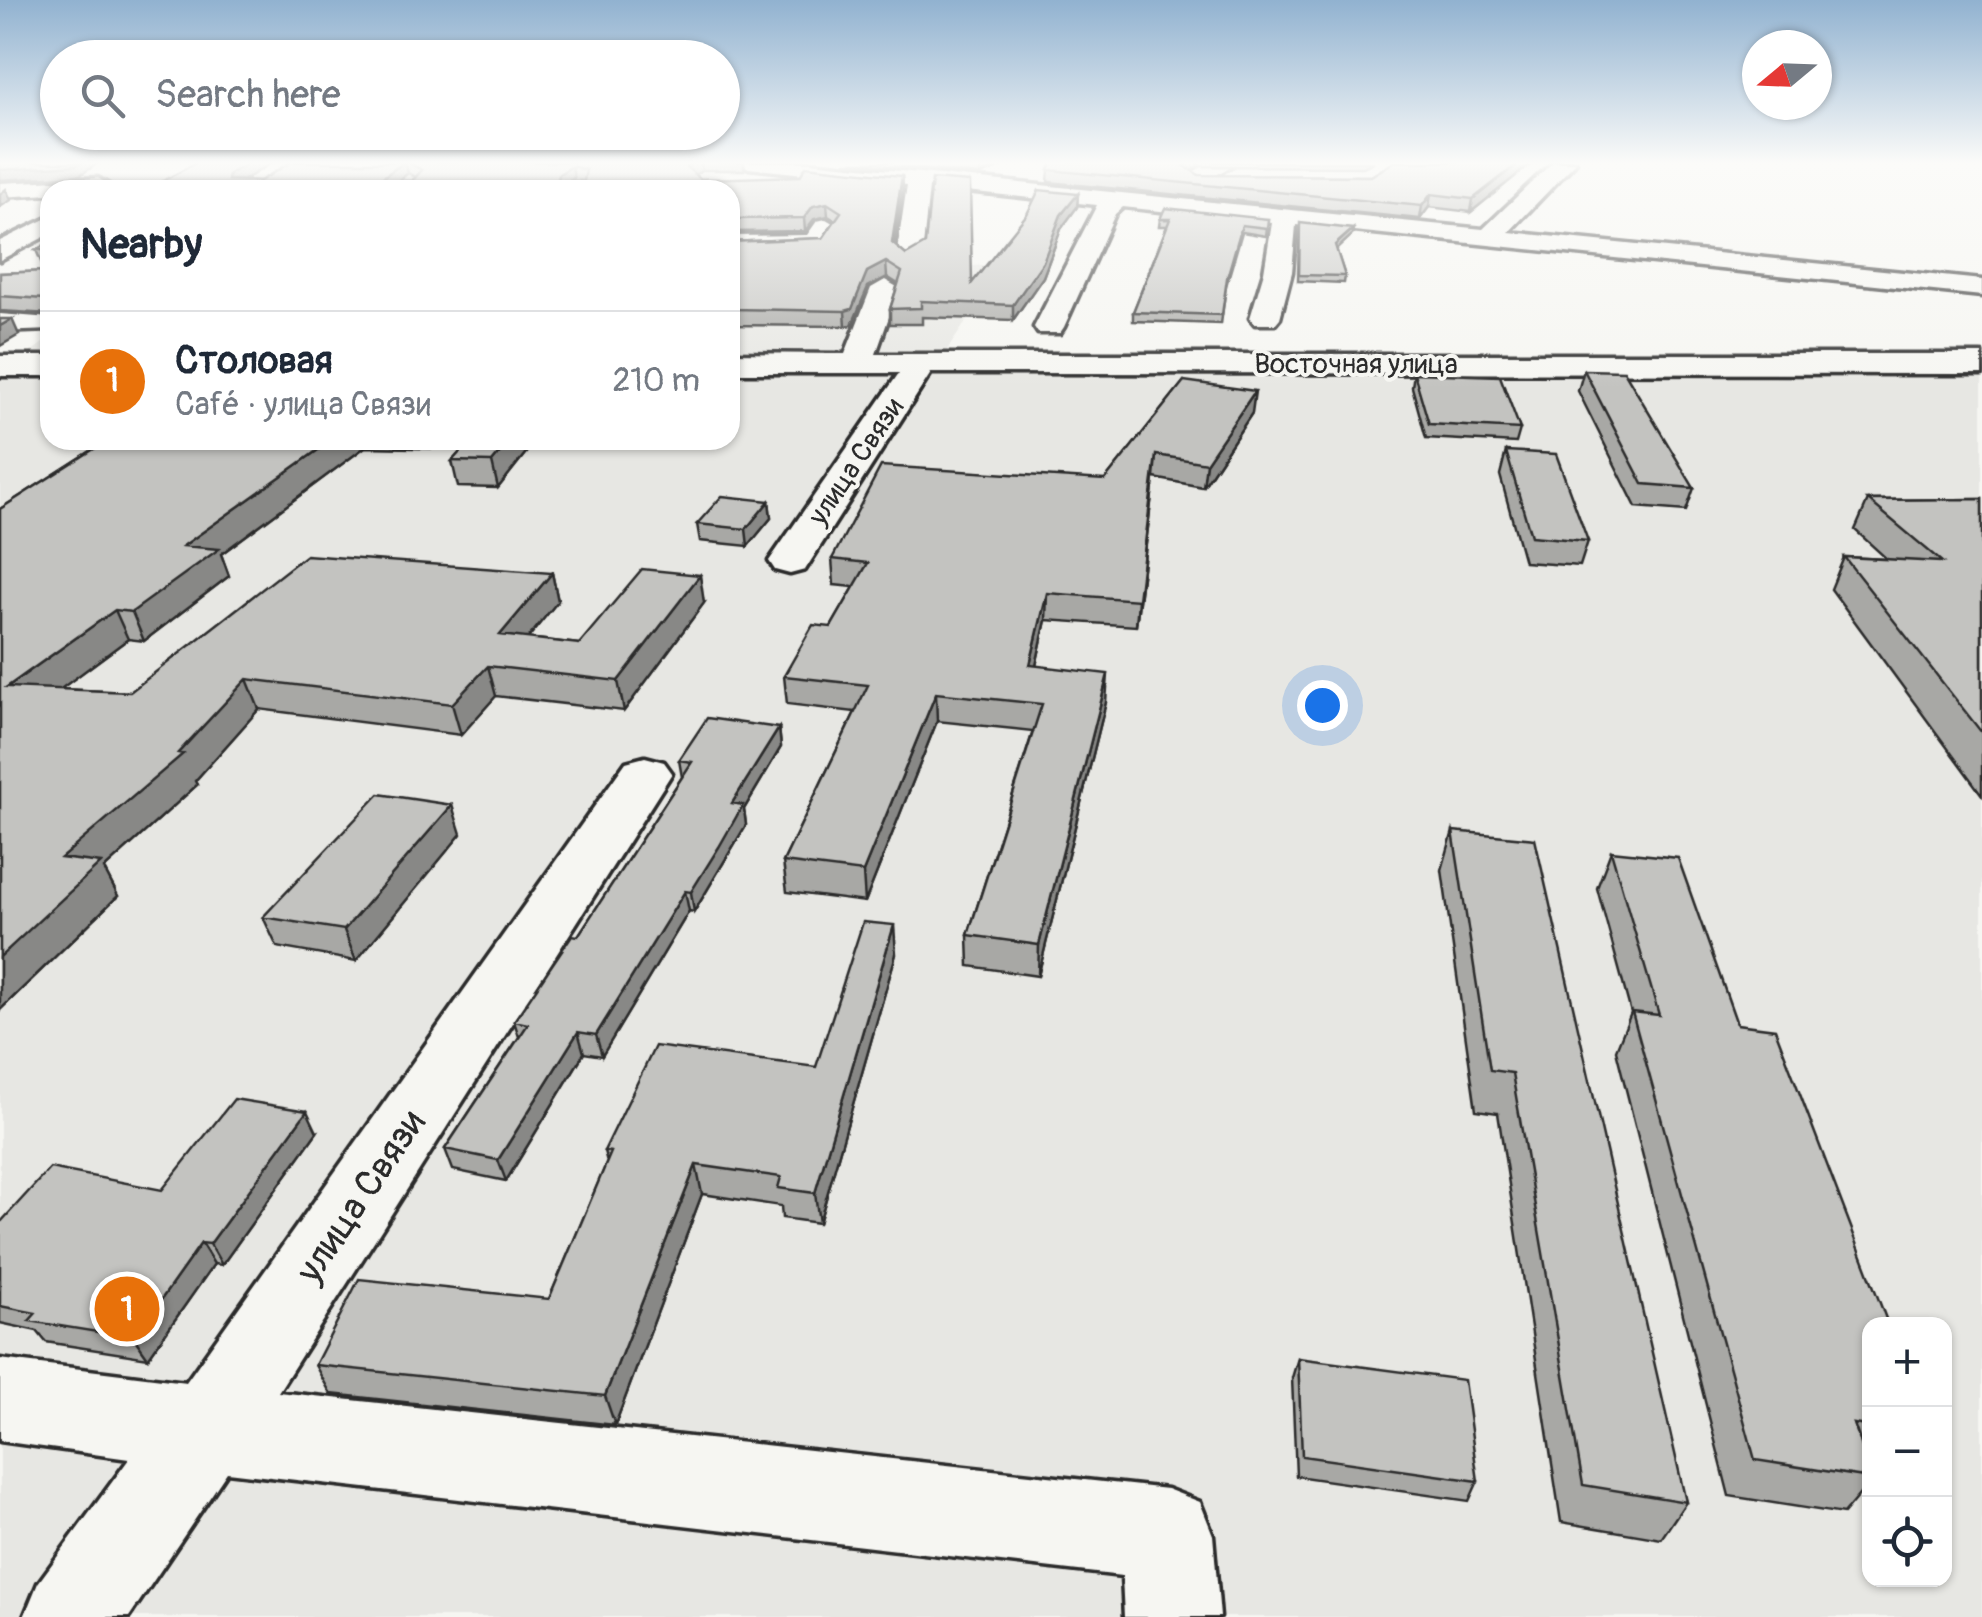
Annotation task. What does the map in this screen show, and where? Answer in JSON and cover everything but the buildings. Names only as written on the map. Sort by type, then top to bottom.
[{"type":"street","points":[[0,252],[26,237]]},
{"type":"street","points":[[740,244],[815,243],[819,237]]},
{"type":"street","points":[[909,258],[912,237]]},
{"type":"street","points":[[1049,328],[1092,237]]},
{"type":"street","points":[[1266,318],[1283,237]]},
{"type":"street","points":[[1473,237],[1982,288]]},
{"type":"street","points":[[6,277],[40,258]]},
{"type":"street","points":[[857,362],[886,288]]},
{"type":"street","points":[[0,323],[40,324]]},
{"type":"street","name":"улица Связи","points":[[790,560],[922,362]]},
{"type":"street","name":"Восточная улица","points":[[740,363],[1982,364]]},
{"type":"street","points":[[0,366],[40,366]]},
{"type":"street","name":"улица Связи","points":[[72,1617],[206,1427],[645,773]]},
{"type":"street","points":[[0,1400],[206,1427],[1166,1535],[1172,1617]]},
{"type":"shaded area","points":[[1005,264],[933,371],[1982,376],[1982,1617],[0,1617],[0,370],[6,370],[40,345],[40,450],[740,450],[740,279]]},
{"type":"place","name":"Столовая","points":[[127,1309]]}]
